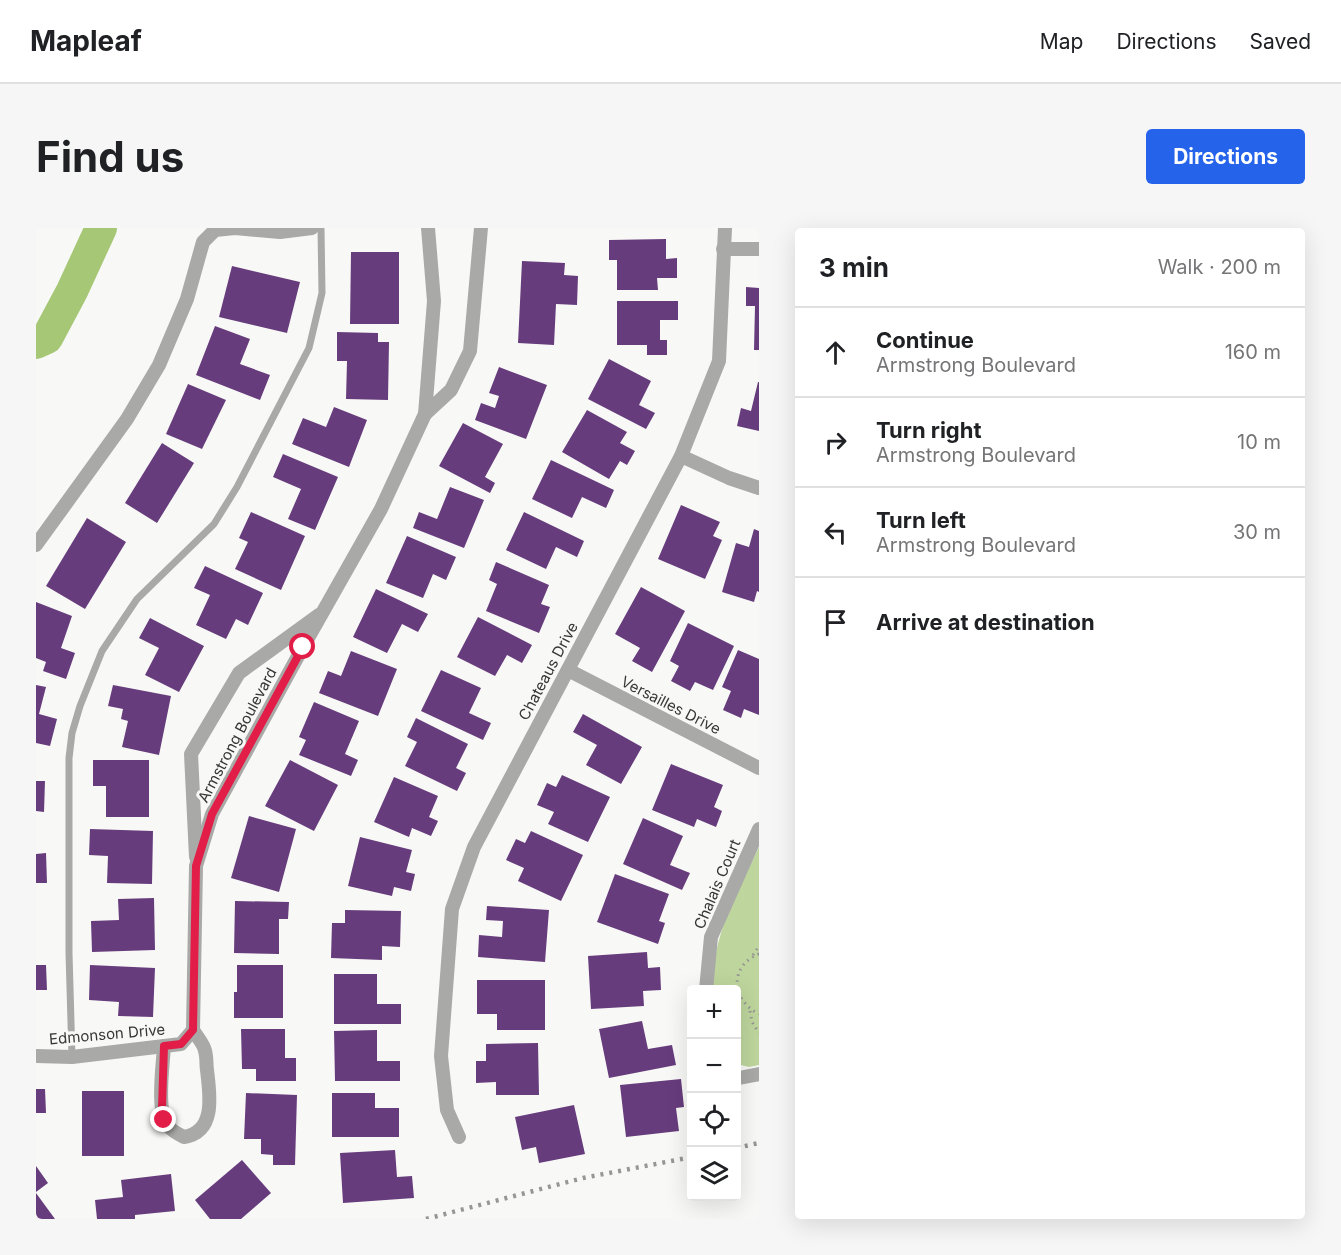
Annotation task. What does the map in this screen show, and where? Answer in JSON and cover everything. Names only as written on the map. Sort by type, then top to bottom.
[{"type":"street","points":[[36,545],[128,419],[159,365],[187,299],[203,242],[215,230],[235,228],[280,232],[312,228]]},
{"type":"street","name":"Armstrong Boulevard","points":[[164,1046],[162,1107],[164,1120],[174,1131],[184,1137],[192,1136],[200,1131],[210,1113],[205,1049],[193,1030],[196,866],[212,814],[381,509],[425,414],[434,301],[428,228]]},
{"type":"street","name":"Armstrong Boulevard","points":[[425,414],[451,390],[470,351],[481,228]]},
{"type":"street","name":"Chateaus Drive","points":[[459,1137],[447,1110],[441,1056],[452,909],[474,847],[681,456],[719,361],[724,228]]},
{"type":"street","points":[[723,249],[759,249]]},
{"type":"street","points":[[681,456],[729,478],[759,488]]},
{"type":"street","points":[[196,866],[191,754],[239,673],[323,612]]},
{"type":"street","name":"Versailles Drive","points":[[568,670],[759,768]]},
{"type":"street","name":"Chalais Court","points":[[706,985],[711,937],[759,829]]},
{"type":"street","name":"Edmonson Drive","points":[[36,1056],[72,1057],[181,1044],[193,1030]]},
{"type":"street","points":[[741,1078],[759,1074]]},
{"type":"lane","points":[[72,1057],[69,941],[69,758],[72,733],[80,706],[102,651],[137,599],[214,524],[220,515],[237,487],[309,348],[322,293],[321,228]]},
{"type":"path","points":[[753,957],[759,946]]},
{"type":"path","points":[[759,954],[744,963],[737,982],[742,1002],[759,1014]]},
{"type":"path","points":[[749,1009],[752,1022],[759,1034]]},
{"type":"green space","points":[[759,847],[759,1065],[749,1067],[741,1065],[741,985],[713,985],[721,933],[734,899]]},
{"type":"building","points":[[666,239],[666,259],[677,258],[677,278],[657,278],[658,290],[617,290],[617,260],[609,260],[609,240]]},
{"type":"building","points":[[351,252],[399,252],[399,324],[350,324]]},
{"type":"building","points":[[522,261],[565,263],[564,275],[578,276],[577,305],[556,304],[554,345],[518,343]]},
{"type":"building","points":[[232,266],[300,282],[287,333],[219,317]]},
{"type":"building","points":[[746,287],[759,288],[759,350],[754,350],[755,306],[746,306]]},
{"type":"building","points":[[617,301],[678,301],[678,320],[660,320],[660,340],[667,340],[667,355],[647,355],[647,345],[617,345]]},
{"type":"building","points":[[215,326],[250,339],[240,364],[270,375],[260,400],[196,375]]},
{"type":"building","points":[[337,332],[378,333],[378,342],[389,342],[388,400],[346,399],[347,361],[337,361]]},
{"type":"building","points":[[609,359],[651,381],[639,405],[655,413],[646,429],[588,399]]},
{"type":"building","points":[[499,367],[547,385],[526,439],[475,420],[481,403],[495,408],[499,396],[489,393]]},
{"type":"building","points":[[758,382],[759,431],[737,426],[741,408],[751,411]]},
{"type":"building","points":[[188,384],[226,400],[202,449],[166,434]]},
{"type":"building","points":[[334,407],[367,420],[349,467],[292,444],[303,418],[326,427]]},
{"type":"building","points":[[587,410],[627,432],[620,443],[635,451],[627,465],[620,461],[609,479],[562,452]]},
{"type":"building","points":[[463,423],[503,444],[485,477],[495,483],[490,493],[439,466]]},
{"type":"building","points":[[162,443],[194,463],[157,523],[125,503]]},
{"type":"building","points":[[283,454],[338,477],[315,530],[288,519],[301,489],[273,477]]},
{"type":"building","points":[[551,460],[614,490],[606,508],[582,497],[572,518],[532,499]]},
{"type":"building","points":[[450,487],[484,500],[464,548],[413,528],[419,512],[437,519]]},
{"type":"building","points":[[681,505],[720,522],[713,536],[722,540],[705,579],[658,559]]},
{"type":"building","points":[[251,512],[305,536],[281,590],[235,569],[248,542],[239,538]]},
{"type":"building","points":[[524,512],[584,541],[577,557],[556,547],[546,569],[506,550]]},
{"type":"building","points":[[87,518],[126,542],[85,609],[46,586]]},
{"type":"building","points":[[754,529],[759,531],[759,592],[757,591],[754,602],[722,592],[736,543],[749,547]]},
{"type":"building","points":[[407,536],[456,557],[446,580],[433,574],[423,598],[386,583]]},
{"type":"building","points":[[496,562],[549,585],[541,604],[550,607],[539,633],[486,611],[497,584],[489,580]]},
{"type":"building","points":[[205,566],[263,593],[248,625],[236,619],[226,639],[196,625],[210,595],[194,588]]},
{"type":"building","points":[[641,587],[685,611],[652,672],[632,661],[640,648],[615,634]]},
{"type":"building","points":[[376,589],[428,614],[418,632],[402,624],[387,653],[353,637]]},
{"type":"building","points":[[36,602],[72,616],[61,648],[75,653],[66,679],[43,671],[46,662],[36,658]]},
{"type":"building","points":[[478,617],[532,645],[522,663],[507,655],[495,676],[457,657]]},
{"type":"building","points":[[150,618],[204,646],[179,692],[145,675],[159,648],[139,638]]},
{"type":"building","points":[[688,623],[734,646],[713,690],[695,682],[690,691],[671,681],[679,666],[670,661]]},
{"type":"building","points":[[738,650],[759,659],[759,715],[744,709],[741,718],[723,710],[731,691],[722,687]]},
{"type":"building","points":[[351,651],[397,669],[378,716],[319,693],[328,671],[341,676]]},
{"type":"building","points":[[441,670],[481,688],[469,713],[491,723],[483,740],[421,711]]},
{"type":"building","points":[[36,685],[46,687],[39,714],[57,719],[50,746],[36,743]]},
{"type":"building","points":[[113,685],[171,696],[159,755],[122,747],[128,721],[121,719],[123,709],[108,706]]},
{"type":"building","points":[[314,702],[359,721],[345,754],[358,760],[351,776],[299,755],[306,740],[299,737]]},
{"type":"building","points":[[583,714],[642,747],[621,784],[586,765],[597,745],[573,732]]},
{"type":"building","points":[[416,718],[468,744],[456,768],[466,773],[457,791],[405,766],[417,742],[407,737]]},
{"type":"building","points":[[93,760],[149,760],[149,817],[106,817],[106,786],[93,786]]},
{"type":"building","points":[[290,760],[338,785],[314,831],[265,806]]},
{"type":"building","points":[[671,764],[723,785],[714,807],[722,811],[716,827],[697,819],[694,827],[652,810]]},
{"type":"building","points":[[562,775],[610,797],[588,842],[548,824],[554,812],[537,805],[547,783],[556,787]]},
{"type":"building","points":[[394,777],[438,796],[429,817],[438,821],[431,836],[412,828],[409,837],[374,822]]},
{"type":"building","points":[[36,781],[45,781],[44,812],[36,811]]},
{"type":"building","points":[[249,816],[296,829],[279,892],[231,878]]},
{"type":"building","points":[[643,818],[683,836],[670,865],[690,873],[682,890],[623,864]]},
{"type":"building","points":[[90,829],[153,831],[152,884],[107,883],[108,856],[89,855]]},
{"type":"building","points":[[531,831],[583,855],[561,901],[518,881],[524,868],[506,860],[516,839],[525,843]]},
{"type":"building","points":[[360,837],[412,850],[406,872],[415,874],[411,891],[394,887],[392,896],[348,886]]},
{"type":"building","points":[[46,853],[47,883],[36,883],[36,854]]},
{"type":"building","points":[[615,874],[669,894],[659,921],[665,923],[658,944],[597,922]]},
{"type":"building","points":[[154,898],[155,950],[92,952],[91,921],[119,920],[118,899]]},
{"type":"building","points":[[235,901],[289,902],[288,919],[279,919],[279,954],[234,953]]},
{"type":"building","points":[[487,906],[549,910],[545,962],[478,957],[479,935],[502,937],[503,921],[486,920]]},
{"type":"building","points":[[345,910],[401,911],[400,947],[382,946],[382,960],[331,958],[332,923],[345,923]]},
{"type":"building","points":[[647,952],[648,968],[660,967],[661,990],[643,991],[644,1006],[591,1009],[588,956]]},
{"type":"building","points":[[36,965],[46,965],[47,990],[36,990]]},
{"type":"building","points":[[90,965],[155,968],[153,1017],[118,1016],[119,1002],[89,1000]]},
{"type":"building","points":[[237,965],[283,965],[283,1018],[234,1018]]},
{"type":"building","points":[[334,974],[377,974],[377,1004],[401,1004],[401,1024],[334,1024]]},
{"type":"building","points":[[477,980],[545,980],[545,1030],[497,1030],[497,1014],[477,1014]]},
{"type":"building","points":[[642,1021],[648,1049],[672,1045],[676,1065],[609,1078],[599,1029]]},
{"type":"building","points":[[241,1029],[285,1029],[285,1058],[296,1058],[296,1081],[256,1081],[256,1069],[242,1069]]},
{"type":"building","points":[[377,1030],[377,1061],[400,1061],[400,1081],[335,1081],[334,1031]]},
{"type":"building","points":[[538,1043],[539,1095],[496,1095],[496,1082],[476,1083],[476,1061],[486,1061],[486,1044]]},
{"type":"building","points":[[681,1079],[684,1107],[676,1108],[679,1131],[626,1137],[620,1085]]},
{"type":"building","points":[[36,1089],[45,1089],[46,1113],[36,1113]]},
{"type":"building","points":[[82,1091],[124,1091],[124,1156],[82,1156]]},
{"type":"building","points":[[246,1093],[297,1095],[295,1165],[273,1165],[273,1155],[261,1154],[261,1139],[244,1139]]},
{"type":"building","points":[[332,1093],[375,1093],[375,1108],[399,1108],[399,1137],[332,1137]]},
{"type":"building","points":[[574,1105],[585,1154],[539,1163],[536,1147],[522,1150],[515,1117]]},
{"type":"building","points":[[395,1150],[397,1177],[412,1176],[414,1198],[343,1203],[340,1153]]},
{"type":"building","points":[[242,1160],[271,1193],[241,1219],[210,1219],[195,1200]]},
{"type":"building","points":[[36,1166],[48,1183],[36,1192]]},
{"type":"building","points":[[171,1174],[175,1211],[135,1215],[135,1219],[97,1219],[95,1200],[123,1197],[121,1180]]},
{"type":"building","points":[[36,1193],[55,1219],[36,1219]]},
{"type":"waterway","points":[[36,343],[47,338],[101,228]]},
{"type":"railway","points":[[741,1147],[759,1143]]},
{"type":"railway","points":[[426,1219],[583,1178],[687,1158]]},
{"type":"route","points":[[164,1120],[162,1107],[164,1046],[181,1044],[193,1030],[196,866],[212,814],[303,647]]}]
